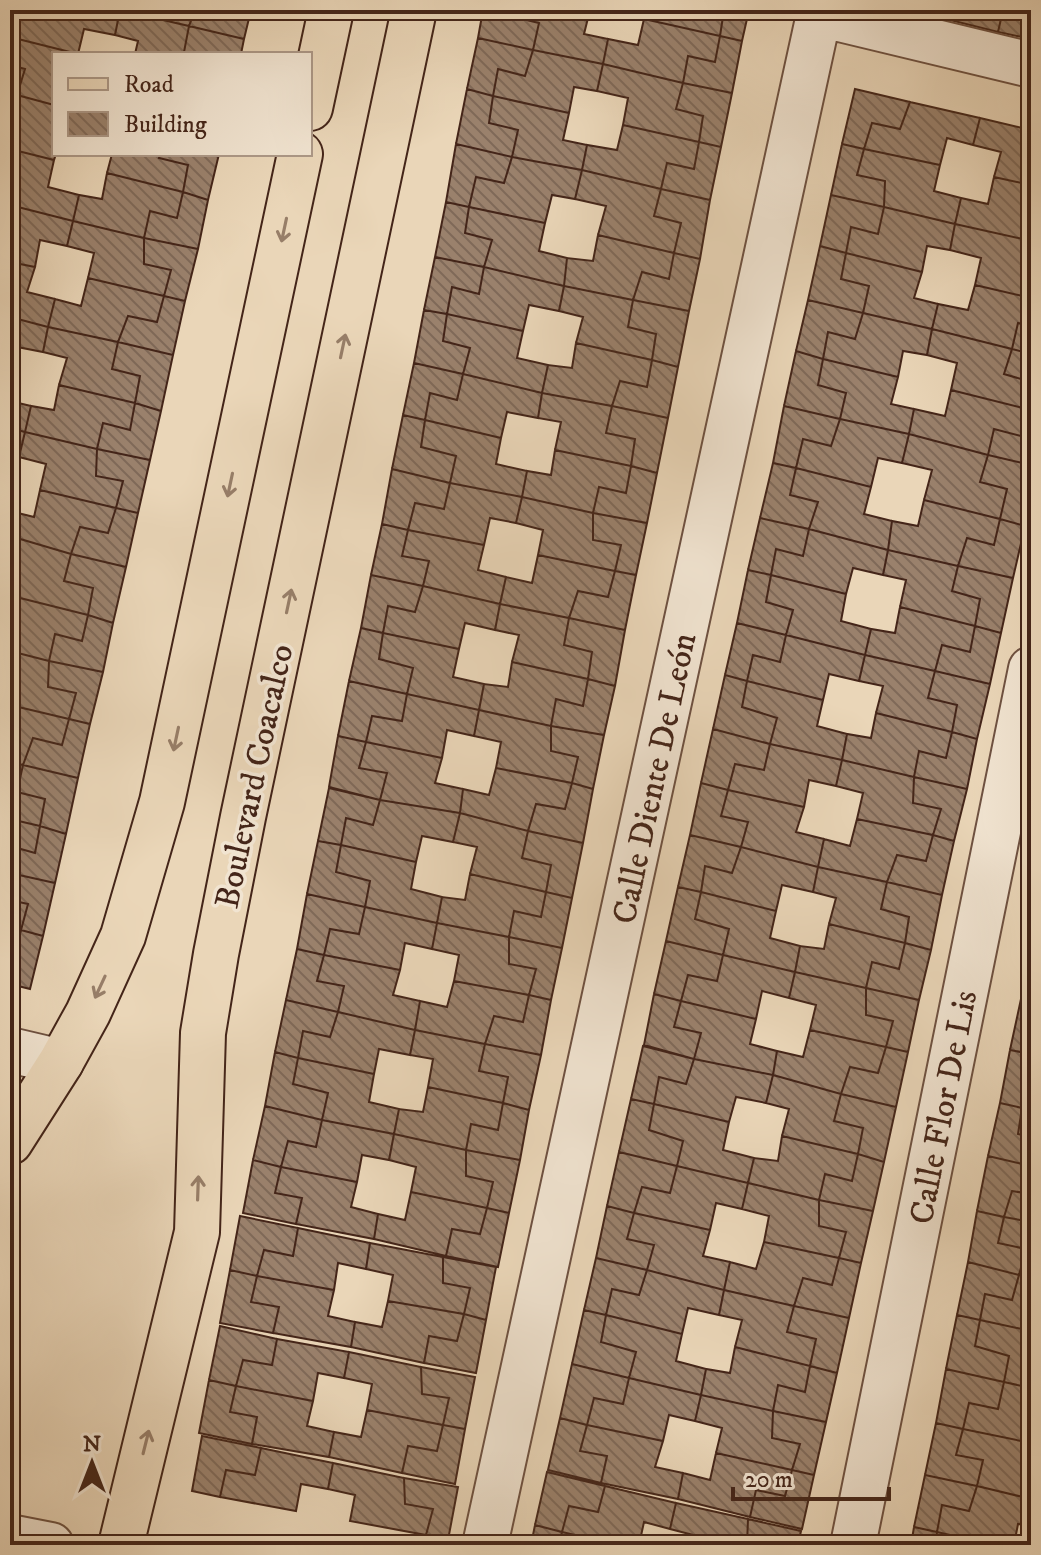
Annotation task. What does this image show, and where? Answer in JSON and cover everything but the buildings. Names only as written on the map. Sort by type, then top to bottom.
[{"type":"main road","points":[[312,99],[331,10]]},
{"type":"main road","name":"Boulevard Coacalco","points":[[121,1545],[197,1232],[203,1033],[216,954],[414,10]]},
{"type":"main road","points":[[10,1142],[88,1013],[123,936],[162,802],[300,156]]},
{"type":"street","points":[[820,12],[1031,65]]},
{"type":"street","name":"Calle Diente De León","points":[[485,1545],[820,12]]},
{"type":"street","name":"Calle Flor De Lis","points":[[853,1545],[1031,669]]},
{"type":"street","points":[[10,1050],[61,1062]]},
{"type":"street","points":[[10,1537],[51,1545]]}]
